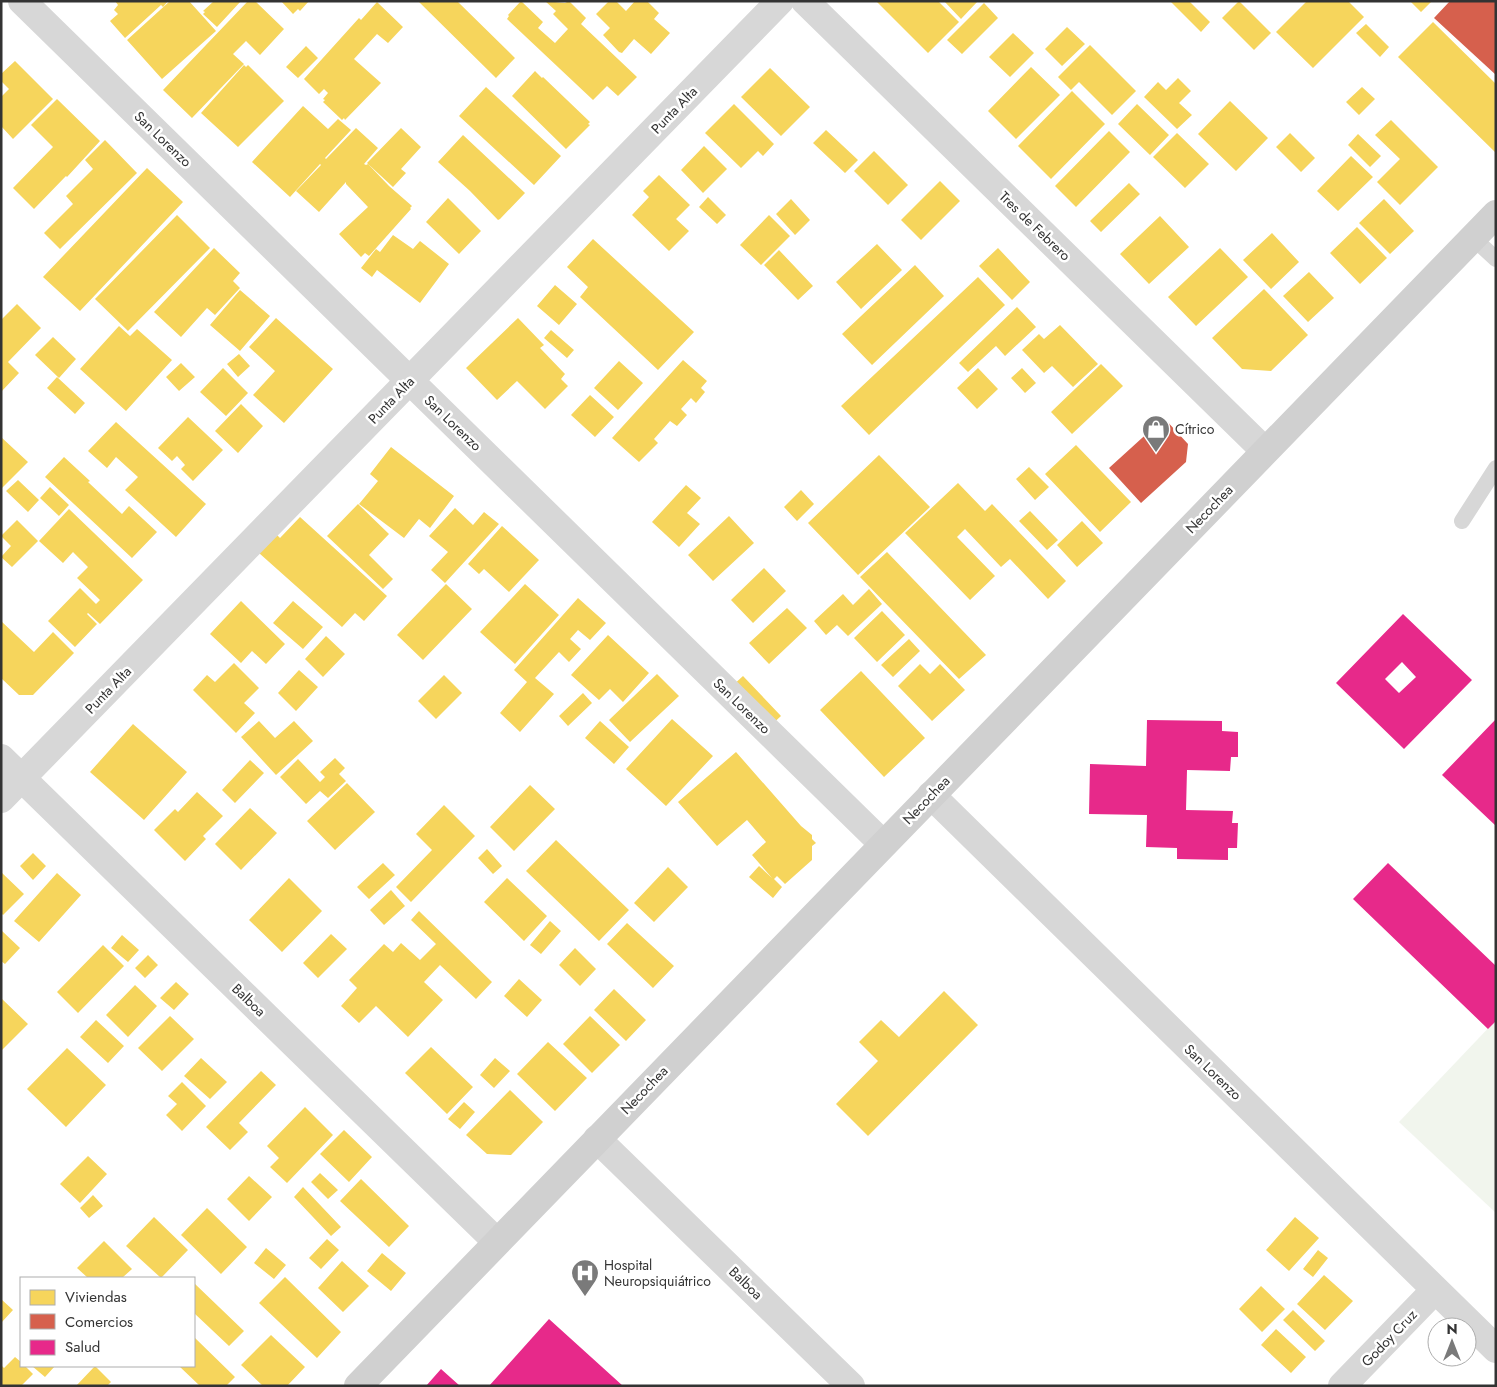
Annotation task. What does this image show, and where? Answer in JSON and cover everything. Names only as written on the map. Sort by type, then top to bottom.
[{"type":"main road","name":"Necochea","points":[[358,1386],[1496,214]]},
{"type":"street","name":"San Lorenzo","points":[[22,1],[884,844]]},
{"type":"street","name":"Punta Alta","points":[[1,799],[780,1]]},
{"type":"street","name":"Tres de Febrero","points":[[805,1],[1265,451]]},
{"type":"street","name":"Balboa","points":[[1,758],[497,1242]]},
{"type":"street","name":"San Lorenzo","points":[[931,795],[1496,1349]]},
{"type":"street","name":"Balboa","points":[[597,1138],[851,1386]]},
{"type":"street","name":"Godoy Cruz","points":[[1342,1386],[1435,1290]]},
{"type":"lane","points":[[1472,238],[1496,259]]},
{"type":"lane","points":[[1462,521],[1496,468]]},
{"type":"shaded area","points":[[1496,1020],[1496,1213],[1399,1122]]},
{"type":"building: Viviendas","points":[[115,1],[168,1],[163,7],[161,5],[125,38],[110,21],[118,14],[114,10],[118,5]]},
{"type":"building: Viviendas","points":[[170,1],[189,1],[216,31],[162,79],[127,40]]},
{"type":"building: Viviendas","points":[[214,1],[241,1],[217,27],[203,14],[205,12],[203,11]]},
{"type":"building: Viviendas","points":[[248,1],[255,1],[284,29],[260,55],[246,41],[233,54],[244,64],[192,118],[163,90]]},
{"type":"building: Viviendas","points":[[281,1],[309,1],[300,11],[298,9],[293,14]]},
{"type":"building: Viviendas","points":[[418,1],[457,1],[515,58],[496,78]]},
{"type":"building: Viviendas","points":[[521,1],[543,22],[538,28],[555,43],[568,29],[553,14],[556,11],[545,1],[565,3],[569,1],[586,18],[581,24],[637,77],[618,96],[607,86],[593,100],[507,19],[508,15]]},
{"type":"building: Viviendas","points":[[609,1],[616,1],[626,11],[635,1],[647,1],[659,13],[654,19],[670,33],[651,54],[634,39],[622,53],[619,52],[603,35],[610,28],[596,14]]},
{"type":"building: Viviendas","points":[[876,1],[938,1],[959,22],[928,53]]},
{"type":"building: Viviendas","points":[[944,1],[978,1],[961,19]]},
{"type":"building: Viviendas","points":[[1170,1],[1189,1],[1210,22],[1201,32]]},
{"type":"building: Viviendas","points":[[1239,1],[1271,33],[1254,50],[1222,18]]},
{"type":"building: Viviendas","points":[[1307,1],[1348,1],[1364,17],[1313,68],[1276,32]]},
{"type":"building: Viviendas","points":[[1410,1],[1432,1],[1421,12]]},
{"type":"building: Viviendas","points":[[377,2],[403,27],[388,43],[377,34],[354,59],[381,83],[345,120],[344,118],[342,120],[323,102],[328,93],[324,89],[319,94],[304,79],[359,18],[361,20]]},
{"type":"building: Viviendas","points":[[984,3],[998,18],[962,54],[947,40]]},
{"type":"building: Viviendas","points":[[1433,22],[1496,84],[1496,153],[1398,57]]},
{"type":"building: Viviendas","points":[[1366,24],[1389,47],[1380,57],[1356,33]]},
{"type":"building: Viviendas","points":[[1067,27],[1085,44],[1062,66],[1045,49]]},
{"type":"building: Viviendas","points":[[1013,33],[1034,53],[1010,77],[989,57]]},
{"type":"building: Viviendas","points":[[1090,45],[1136,91],[1112,115],[1079,82],[1071,90],[1058,77]]},
{"type":"building: Viviendas","points":[[306,46],[318,58],[298,78],[286,67]]},
{"type":"building: Viviendas","points":[[15,61],[53,99],[13,139],[1,126],[1,97],[9,89],[1,81],[1,74]]},
{"type":"building: Viviendas","points":[[244,65],[246,67],[248,65],[284,101],[238,147],[201,113]]},
{"type":"building: Viviendas","points":[[1031,67],[1060,95],[1016,139],[988,111]]},
{"type":"building: Viviendas","points":[[770,68],[810,107],[781,136],[741,97]]},
{"type":"building: Viviendas","points":[[535,71],[590,122],[588,124],[590,125],[566,149],[512,96]]},
{"type":"building: Viviendas","points":[[1178,78],[1191,91],[1179,103],[1192,115],[1177,129],[1144,97],[1158,82],[1166,90]]},
{"type":"building: Viviendas","points":[[486,87],[561,156],[534,185],[459,116]]},
{"type":"building: Viviendas","points":[[1362,87],[1375,99],[1359,115],[1346,102]]},
{"type":"building: Viviendas","points":[[1072,91],[1105,124],[1051,179],[1018,146]]},
{"type":"building: Viviendas","points":[[57,99],[100,141],[34,209],[13,188],[53,147],[31,125]]},
{"type":"building: Viviendas","points":[[1230,101],[1268,138],[1236,171],[1198,134]]},
{"type":"building: Viviendas","points":[[734,104],[774,144],[763,156],[758,151],[741,168],[705,133]]},
{"type":"building: Viviendas","points":[[1137,104],[1169,135],[1150,155],[1118,124]]},
{"type":"building: Viviendas","points":[[303,106],[328,129],[338,119],[351,130],[326,159],[356,128],[378,148],[364,164],[368,164],[412,206],[369,256],[365,253],[361,257],[339,234],[368,207],[346,182],[319,212],[296,191],[320,164],[290,197],[252,162]]},
{"type":"building: Viviendas","points":[[1391,120],[1438,167],[1400,205],[1377,182],[1400,159],[1375,135]]},
{"type":"building: Viviendas","points":[[401,128],[421,147],[401,169],[406,173],[393,187],[367,163]]},
{"type":"building: Viviendas","points":[[826,130],[858,160],[845,173],[813,143]]},
{"type":"building: Viviendas","points":[[1109,131],[1130,152],[1076,207],[1055,186]]},
{"type":"building: Viviendas","points":[[1177,133],[1209,164],[1185,188],[1153,157]]},
{"type":"building: Viviendas","points":[[1290,133],[1315,158],[1301,172],[1276,147]]},
{"type":"building: Viviendas","points":[[1358,134],[1381,156],[1370,167],[1348,145]]},
{"type":"building: Viviendas","points":[[463,135],[525,193],[498,220],[438,162]]},
{"type":"building: Viviendas","points":[[105,140],[137,173],[60,249],[44,233],[73,204],[66,196],[93,169],[85,160]]},
{"type":"building: Viviendas","points":[[704,146],[727,169],[703,193],[681,170]]},
{"type":"building: Viviendas","points":[[874,151],[908,185],[888,205],[854,171]]},
{"type":"building: Viviendas","points":[[1351,156],[1373,177],[1338,211],[1317,191]]},
{"type":"building: Viviendas","points":[[147,168],[183,202],[80,311],[43,277]]},
{"type":"building: Viviendas","points":[[659,175],[690,205],[676,219],[689,231],[669,251],[632,215],[649,197],[643,191]]},
{"type":"building: Viviendas","points":[[940,181],[960,201],[921,240],[901,220]]},
{"type":"building: Viviendas","points":[[1129,183],[1140,194],[1101,232],[1090,221]]},
{"type":"building: Viviendas","points":[[708,197],[726,215],[717,224],[699,207]]},
{"type":"building: Viviendas","points":[[448,198],[481,231],[459,254],[426,222]]},
{"type":"building: Viviendas","points":[[791,199],[810,220],[795,235],[776,214]]},
{"type":"building: Viviendas","points":[[1384,199],[1414,231],[1390,254],[1359,223]]},
{"type":"building: Viviendas","points":[[177,215],[210,248],[128,331],[95,299]]},
{"type":"building: Viviendas","points":[[769,215],[790,236],[761,265],[740,245]]},
{"type":"building: Viviendas","points":[[1160,216],[1189,247],[1149,284],[1120,254]]},
{"type":"building: Viviendas","points":[[1357,227],[1387,258],[1360,284],[1330,253]]},
{"type":"building: Viviendas","points":[[1272,233],[1299,262],[1271,289],[1243,260]]},
{"type":"building: Viviendas","points":[[393,235],[413,249],[420,241],[449,264],[420,303],[377,270],[372,277],[361,268],[376,249],[380,252]]},
{"type":"building: Viviendas","points":[[593,239],[694,332],[658,370],[580,297],[588,287],[567,267]]},
{"type":"building: Viviendas","points":[[877,244],[902,270],[861,309],[836,282]]},
{"type":"building: Viviendas","points":[[214,248],[240,273],[233,281],[240,288],[215,315],[207,308],[181,337],[154,312]]},
{"type":"building: Viviendas","points":[[998,248],[1030,282],[1012,300],[979,266]]},
{"type":"building: Viviendas","points":[[1220,248],[1248,277],[1196,326],[1168,297]]},
{"type":"building: Viviendas","points":[[779,250],[813,286],[798,300],[764,265]]},
{"type":"building: Viviendas","points":[[915,265],[944,296],[872,365],[842,334]]},
{"type":"building: Viviendas","points":[[1309,272],[1334,298],[1308,322],[1283,296]]},
{"type":"building: Viviendas","points":[[978,277],[1005,305],[869,435],[841,406]]},
{"type":"building: Viviendas","points":[[555,285],[577,304],[559,325],[537,306]]},
{"type":"building: Viviendas","points":[[1264,289],[1308,335],[1271,371],[1242,369],[1212,338]]},
{"type":"building: Viviendas","points":[[240,290],[270,316],[240,351],[210,325]]},
{"type":"building: Viviendas","points":[[17,304],[41,328],[8,362],[19,373],[1,392],[1,320]]},
{"type":"building: Viviendas","points":[[1017,307],[1036,327],[1005,356],[996,346],[968,372],[959,363]]},
{"type":"building: Viviendas","points":[[276,318],[333,369],[284,423],[253,395],[275,371],[249,347]]},
{"type":"building: Viviendas","points":[[518,318],[544,345],[540,348],[565,374],[561,379],[568,386],[545,409],[517,381],[497,400],[466,368]]},
{"type":"building: Viviendas","points":[[1060,325],[1098,364],[1073,387],[1052,366],[1044,373],[1022,350],[1039,334],[1044,339]]},
{"type":"building: Viviendas","points":[[119,326],[130,336],[137,329],[172,360],[126,411],[80,369]]},
{"type":"building: Viviendas","points":[[551,330],[574,350],[567,358],[544,338]]},
{"type":"building: Viviendas","points":[[53,337],[76,359],[59,378],[35,355]]},
{"type":"building: Viviendas","points":[[239,354],[250,366],[238,377],[227,364]]},
{"type":"building: Viviendas","points":[[683,360],[707,381],[701,388],[705,392],[696,403],[691,398],[681,409],[687,415],[677,426],[670,421],[654,439],[658,443],[639,462],[612,438]]},
{"type":"building: Viviendas","points":[[619,361],[643,383],[618,410],[594,388]]},
{"type":"building: Viviendas","points":[[181,363],[195,377],[179,391],[166,377]]},
{"type":"building: Viviendas","points":[[1101,364],[1123,386],[1072,434],[1051,412]]},
{"type":"building: Viviendas","points":[[223,368],[248,393],[226,416],[200,392]]},
{"type":"building: Viviendas","points":[[978,368],[998,389],[977,409],[957,388]]},
{"type":"building: Viviendas","points":[[1022,368],[1036,383],[1025,393],[1011,378]]},
{"type":"building: Viviendas","points":[[57,377],[85,403],[75,414],[47,388]]},
{"type":"building: Viviendas","points":[[590,395],[614,417],[595,437],[571,415]]},
{"type":"building: Viviendas","points":[[241,404],[263,426],[238,453],[215,431]]},
{"type":"building: Viviendas","points":[[188,417],[223,450],[193,481],[181,469],[185,465],[177,456],[172,461],[158,448]]},
{"type":"building: Viviendas","points":[[116,422],[206,504],[176,537],[125,490],[138,477],[116,457],[107,468],[88,451]]},
{"type":"building: Viviendas","points":[[1,437],[28,462],[1,489]]},
{"type":"building: Viviendas","points":[[1076,445],[1131,502],[1100,532],[1045,474]]},
{"type":"building: Viviendas","points":[[391,447],[454,496],[430,528],[419,519],[404,538],[359,504],[378,481],[370,474]]},
{"type":"building: Viviendas","points":[[879,455],[930,507],[858,575],[808,523]]},
{"type":"building: Viviendas","points":[[64,457],[122,514],[129,506],[157,532],[132,558],[45,477]]},
{"type":"building: Viviendas","points":[[1029,467],[1049,487],[1035,500],[1016,479]]},
{"type":"building: Viviendas","points":[[18,480],[39,500],[28,512],[6,491]]},
{"type":"building: Viviendas","points":[[958,483],[985,511],[992,504],[1066,581],[1048,599],[1010,559],[1001,567],[965,529],[957,537],[995,576],[970,600],[905,533]]},
{"type":"building: Viviendas","points":[[686,485],[701,498],[687,513],[700,524],[679,547],[652,522]]},
{"type":"building: Viviendas","points":[[50,487],[69,505],[59,516],[40,498]]},
{"type":"building: Viviendas","points":[[801,490],[814,504],[797,521],[784,507]]},
{"type":"building: Viviendas","points":[[358,504],[389,534],[369,555],[393,579],[383,589],[327,536]]},
{"type":"building: Viviendas","points":[[455,508],[473,525],[484,512],[499,524],[445,583],[431,570],[448,552],[429,536]]},
{"type":"building: Viviendas","points":[[69,509],[143,580],[100,624],[88,613],[97,624],[75,647],[48,621],[80,588],[96,604],[100,600],[77,578],[88,567],[73,552],[63,563],[39,541]]},
{"type":"building: Viviendas","points":[[1030,511],[1058,540],[1047,550],[1019,521]]},
{"type":"building: Viviendas","points":[[729,516],[754,543],[713,581],[688,555]]},
{"type":"building: Viviendas","points":[[300,517],[387,596],[364,621],[355,613],[342,627],[259,553],[276,534],[280,538]]},
{"type":"building: Viviendas","points":[[17,520],[38,541],[12,567],[1,557],[11,546],[1,536]]},
{"type":"building: Viviendas","points":[[1082,521],[1103,543],[1077,567],[1057,545]]},
{"type":"building: Viviendas","points":[[502,526],[539,560],[509,592],[484,569],[479,574],[468,564]]},
{"type":"building: Viviendas","points":[[887,552],[986,655],[959,679],[860,577]]},
{"type":"building: Viviendas","points":[[764,568],[786,591],[753,623],[731,600]]},
{"type":"building: Viviendas","points":[[446,584],[472,609],[423,660],[397,635]]},
{"type":"building: Viviendas","points":[[525,584],[559,615],[515,664],[480,632]]},
{"type":"building: Viviendas","points":[[869,589],[882,604],[848,636],[837,625],[826,635],[814,621],[843,594],[853,605]]},
{"type":"building: Viviendas","points":[[578,598],[606,623],[590,640],[578,630],[570,639],[581,649],[569,662],[559,652],[535,678],[554,694],[520,732],[500,713],[527,682],[514,670]]},
{"type":"building: Viviendas","points":[[241,601],[285,644],[266,664],[252,651],[241,663],[210,634]]},
{"type":"building: Viviendas","points":[[293,601],[323,627],[303,649],[273,623]]},
{"type":"building: Viviendas","points":[[787,608],[807,628],[769,664],[749,643]]},
{"type":"building: Viviendas","points":[[882,611],[905,635],[877,662],[854,638]]},
{"type":"building: Viviendas","points":[[1,621],[34,652],[53,632],[74,653],[33,695],[19,695],[1,678]]},
{"type":"building: Viviendas","points":[[608,635],[649,673],[623,702],[610,689],[599,700],[571,675]]},
{"type":"building: Viviendas","points":[[326,636],[345,654],[323,677],[305,659]]},
{"type":"building: Viviendas","points":[[909,639],[920,651],[893,677],[881,665]]},
{"type":"building: Viviendas","points":[[234,663],[259,688],[244,703],[255,713],[236,733],[193,690],[207,675],[215,682]]},
{"type":"building: Viviendas","points":[[920,664],[930,674],[940,664],[965,690],[932,721],[898,686]]},
{"type":"building: Viviendas","points":[[299,670],[318,687],[296,711],[278,693]]},
{"type":"building: Viviendas","points":[[861,671],[925,738],[884,777],[820,710]]},
{"type":"building: Viviendas","points":[[657,674],[679,696],[630,742],[609,720]]},
{"type":"building: Viviendas","points":[[444,675],[462,693],[436,719],[418,701]]},
{"type":"building: Viviendas","points":[[743,676],[781,716],[768,728],[730,688]]},
{"type":"building: Viviendas","points":[[583,693],[592,703],[568,726],[559,716]]},
{"type":"building: Viviendas","points":[[672,719],[713,756],[666,806],[626,769]]},
{"type":"building: Viviendas","points":[[259,721],[275,738],[294,721],[313,741],[276,775],[241,737]]},
{"type":"building: Viviendas","points":[[600,721],[629,747],[614,764],[585,738]]},
{"type":"building: Viviendas","points":[[133,724],[187,772],[144,820],[90,772]]},
{"type":"building: Viviendas","points":[[736,752],[801,826],[812,835],[812,839],[816,843],[812,846],[812,860],[785,884],[777,876],[774,879],[782,887],[773,898],[749,877],[759,866],[772,878],[752,855],[766,842],[747,820],[717,846],[678,802]]},
{"type":"building: Viviendas","points":[[335,758],[345,768],[339,774],[346,781],[328,798],[320,791],[306,804],[280,777],[298,759],[320,782],[325,777],[320,772]]},
{"type":"building: Viviendas","points":[[250,760],[264,773],[235,803],[222,790]]},
{"type":"building: Viviendas","points":[[347,783],[375,812],[335,850],[307,821]]},
{"type":"building: Viviendas","points":[[530,785],[555,809],[514,851],[490,827]]},
{"type":"building: Viviendas","points":[[197,792],[223,816],[203,836],[206,839],[185,861],[154,830],[175,809],[178,812]]},
{"type":"building: Viviendas","points":[[444,805],[475,836],[411,902],[396,887],[432,850],[416,834]]},
{"type":"building: Viviendas","points":[[250,808],[277,833],[241,870],[215,844]]},
{"type":"building: Viviendas","points":[[556,840],[629,910],[599,941],[526,871]]},
{"type":"building: Viviendas","points":[[487,849],[502,866],[493,874],[478,858]]},
{"type":"building: Viviendas","points":[[33,853],[46,866],[33,880],[20,866]]},
{"type":"building: Viviendas","points":[[383,863],[395,875],[369,899],[357,887]]},
{"type":"building: Viviendas","points":[[668,867],[688,887],[654,922],[634,903]]},
{"type":"building: Viviendas","points":[[1,872],[24,894],[3,915],[1,913]]},
{"type":"building: Viviendas","points":[[57,873],[81,895],[39,942],[14,921]]},
{"type":"building: Viviendas","points":[[289,878],[322,911],[282,952],[249,920]]},
{"type":"building: Viviendas","points":[[507,878],[547,916],[524,941],[484,902]]},
{"type":"building: Viviendas","points":[[391,890],[405,906],[384,925],[370,910]]},
{"type":"building: Viviendas","points":[[419,911],[492,982],[476,999],[440,965],[424,982],[443,1000],[408,1037],[376,1006],[359,1023],[341,1006],[357,988],[349,980],[384,944],[393,952],[401,943],[420,960],[436,944],[411,920]]},
{"type":"building: Viviendas","points":[[550,921],[561,931],[541,954],[530,945]]},
{"type":"building: Viviendas","points":[[627,923],[674,966],[653,988],[607,944]]},
{"type":"building: Viviendas","points":[[1,930],[20,948],[5,964],[1,961]]},
{"type":"building: Viviendas","points":[[331,934],[347,949],[318,978],[303,963]]},
{"type":"building: Viviendas","points":[[122,935],[139,950],[128,962],[111,948]]},
{"type":"building: Viviendas","points":[[103,945],[124,966],[78,1013],[57,992]]},
{"type":"building: Viviendas","points":[[575,948],[596,969],[580,986],[559,965]]},
{"type":"building: Viviendas","points":[[148,955],[158,965],[145,978],[135,968]]},
{"type":"building: Viviendas","points":[[519,979],[542,1000],[527,1017],[504,996]]},
{"type":"building: Viviendas","points":[[176,982],[189,994],[174,1010],[160,998]]},
{"type":"building: Viviendas","points":[[135,985],[157,1006],[128,1037],[106,1015]]},
{"type":"building: Viviendas","points":[[614,989],[646,1020],[626,1041],[594,1010]]},
{"type":"building: Viviendas","points":[[944,991],[978,1025],[868,1136],[836,1104],[878,1061],[859,1042],[881,1020],[899,1037]]},
{"type":"building: Viviendas","points":[[1,998],[28,1024],[1,1051]]},
{"type":"building: Viviendas","points":[[170,1016],[194,1039],[162,1071],[138,1048]]},
{"type":"building: Viviendas","points":[[590,1016],[620,1045],[592,1073],[563,1044]]},
{"type":"building: Viviendas","points":[[96,1020],[124,1046],[108,1063],[80,1037]]},
{"type":"building: Viviendas","points":[[548,1042],[587,1078],[555,1111],[517,1074]]},
{"type":"building: Viviendas","points":[[431,1047],[473,1087],[447,1114],[405,1073]]},
{"type":"building: Viviendas","points":[[67,1048],[106,1085],[66,1127],[27,1089]]},
{"type":"building: Viviendas","points":[[201,1058],[227,1082],[210,1099],[184,1076]]},
{"type":"building: Viviendas","points":[[495,1058],[510,1071],[494,1088],[480,1075]]},
{"type":"building: Viviendas","points":[[261,1071],[276,1085],[239,1123],[248,1132],[230,1150],[206,1127]]},
{"type":"building: Viviendas","points":[[182,1082],[206,1106],[182,1131],[166,1115],[177,1104],[168,1096]]},
{"type":"building: Viviendas","points":[[510,1090],[543,1122],[511,1155],[487,1154],[466,1135]]},
{"type":"building: Viviendas","points":[[464,1102],[475,1112],[460,1129],[448,1119]]},
{"type":"building: Viviendas","points":[[305,1107],[333,1135],[287,1183],[270,1167],[279,1158],[267,1146]]},
{"type":"building: Viviendas","points":[[344,1130],[372,1157],[349,1182],[320,1154]]},
{"type":"building: Viviendas","points":[[88,1156],[107,1174],[80,1203],[60,1184]]},
{"type":"building: Viviendas","points":[[320,1173],[338,1190],[328,1199],[311,1182]]},
{"type":"building: Viviendas","points":[[249,1176],[272,1197],[249,1221],[227,1199]]},
{"type":"building: Viviendas","points":[[361,1179],[409,1226],[389,1247],[340,1201]]},
{"type":"building: Viviendas","points":[[303,1187],[341,1227],[331,1236],[294,1197]]},
{"type":"building: Viviendas","points":[[93,1195],[103,1206],[89,1218],[80,1208]]},
{"type":"building: Viviendas","points":[[207,1208],[247,1247],[221,1274],[181,1235]]},
{"type":"building: Viviendas","points":[[154,1217],[188,1250],[160,1277],[126,1246]]},
{"type":"building: Viviendas","points":[[1295,1217],[1319,1238],[1289,1271],[1266,1250]]},
{"type":"building: Viviendas","points":[[327,1239],[339,1250],[321,1269],[309,1258]]},
{"type":"building: Viviendas","points":[[104,1241],[132,1269],[123,1277],[87,1277],[77,1268]]},
{"type":"building: Viviendas","points":[[266,1248],[286,1265],[274,1279],[254,1263]]},
{"type":"building: Viviendas","points":[[1318,1250],[1328,1258],[1313,1277],[1303,1269]]},
{"type":"building: Viviendas","points":[[382,1253],[406,1273],[391,1291],[367,1271]]},
{"type":"building: Viviendas","points":[[342,1261],[369,1286],[343,1312],[318,1288]]},
{"type":"building: Viviendas","points":[[1324,1275],[1353,1301],[1325,1330],[1297,1304]]},
{"type":"building: Viviendas","points":[[285,1277],[341,1332],[317,1358],[259,1303]]},
{"type":"building: Viviendas","points":[[195,1284],[244,1331],[229,1346],[195,1314]]},
{"type":"building: Viviendas","points":[[1261,1286],[1285,1309],[1262,1332],[1239,1309]]},
{"type":"building: Viviendas","points":[[1,1299],[13,1310],[1,1323]]},
{"type":"building: Viviendas","points":[[1293,1310],[1325,1341],[1315,1351],[1283,1320]]},
{"type":"building: Viviendas","points":[[1276,1329],[1306,1357],[1291,1373],[1261,1345]]},
{"type":"building: Viviendas","points":[[271,1335],[305,1367],[287,1386],[263,1386],[241,1365]]},
{"type":"building: Viviendas","points":[[195,1338],[235,1377],[226,1386],[200,1386],[180,1367],[195,1367]]},
{"type":"building: Viviendas","points":[[15,1357],[20,1361],[20,1367],[26,1367],[33,1374],[21,1386],[1,1386],[1,1365],[4,1368]]},
{"type":"building: Viviendas","points":[[33,1367],[54,1367],[45,1377]]},
{"type":"building: Viviendas","points":[[94,1367],[111,1382],[107,1386],[76,1386]]},
{"type":"building: Comercios","points":[[1450,1],[1496,1],[1496,75],[1434,18]]},
{"type":"building: Comercios","name":"Cítrico","points":[[1164,418],[1188,444],[1186,462],[1141,503],[1109,468]]},
{"type":"building: Salud","points":[[1403,614],[1472,680],[1404,749],[1336,683]],"holes":[[[1402,662],[1416,677],[1399,693],[1385,679]]]},
{"type":"building: Salud","points":[[1496,719],[1496,826],[1442,775]]},
{"type":"building: Salud","points":[[1147,720],[1222,721],[1222,731],[1238,732],[1238,757],[1231,757],[1230,771],[1187,770],[1186,810],[1233,811],[1232,823],[1238,823],[1237,848],[1228,848],[1228,860],[1177,859],[1177,848],[1146,847],[1147,815],[1089,814],[1090,764],[1146,766]]},
{"type":"building: Salud","points":[[1388,863],[1496,966],[1496,1021],[1488,1029],[1353,899]]},
{"type":"building: Salud","points":[[549,1319],[623,1386],[489,1386]]},
{"type":"building: Salud","points":[[441,1369],[460,1386],[426,1386]]},
{"type":"place","name":"Cítrico","points":[[1156,453]]},
{"type":"place","name":"Hospital Neuropsiquiátrico","points":[[585,1297]]}]
